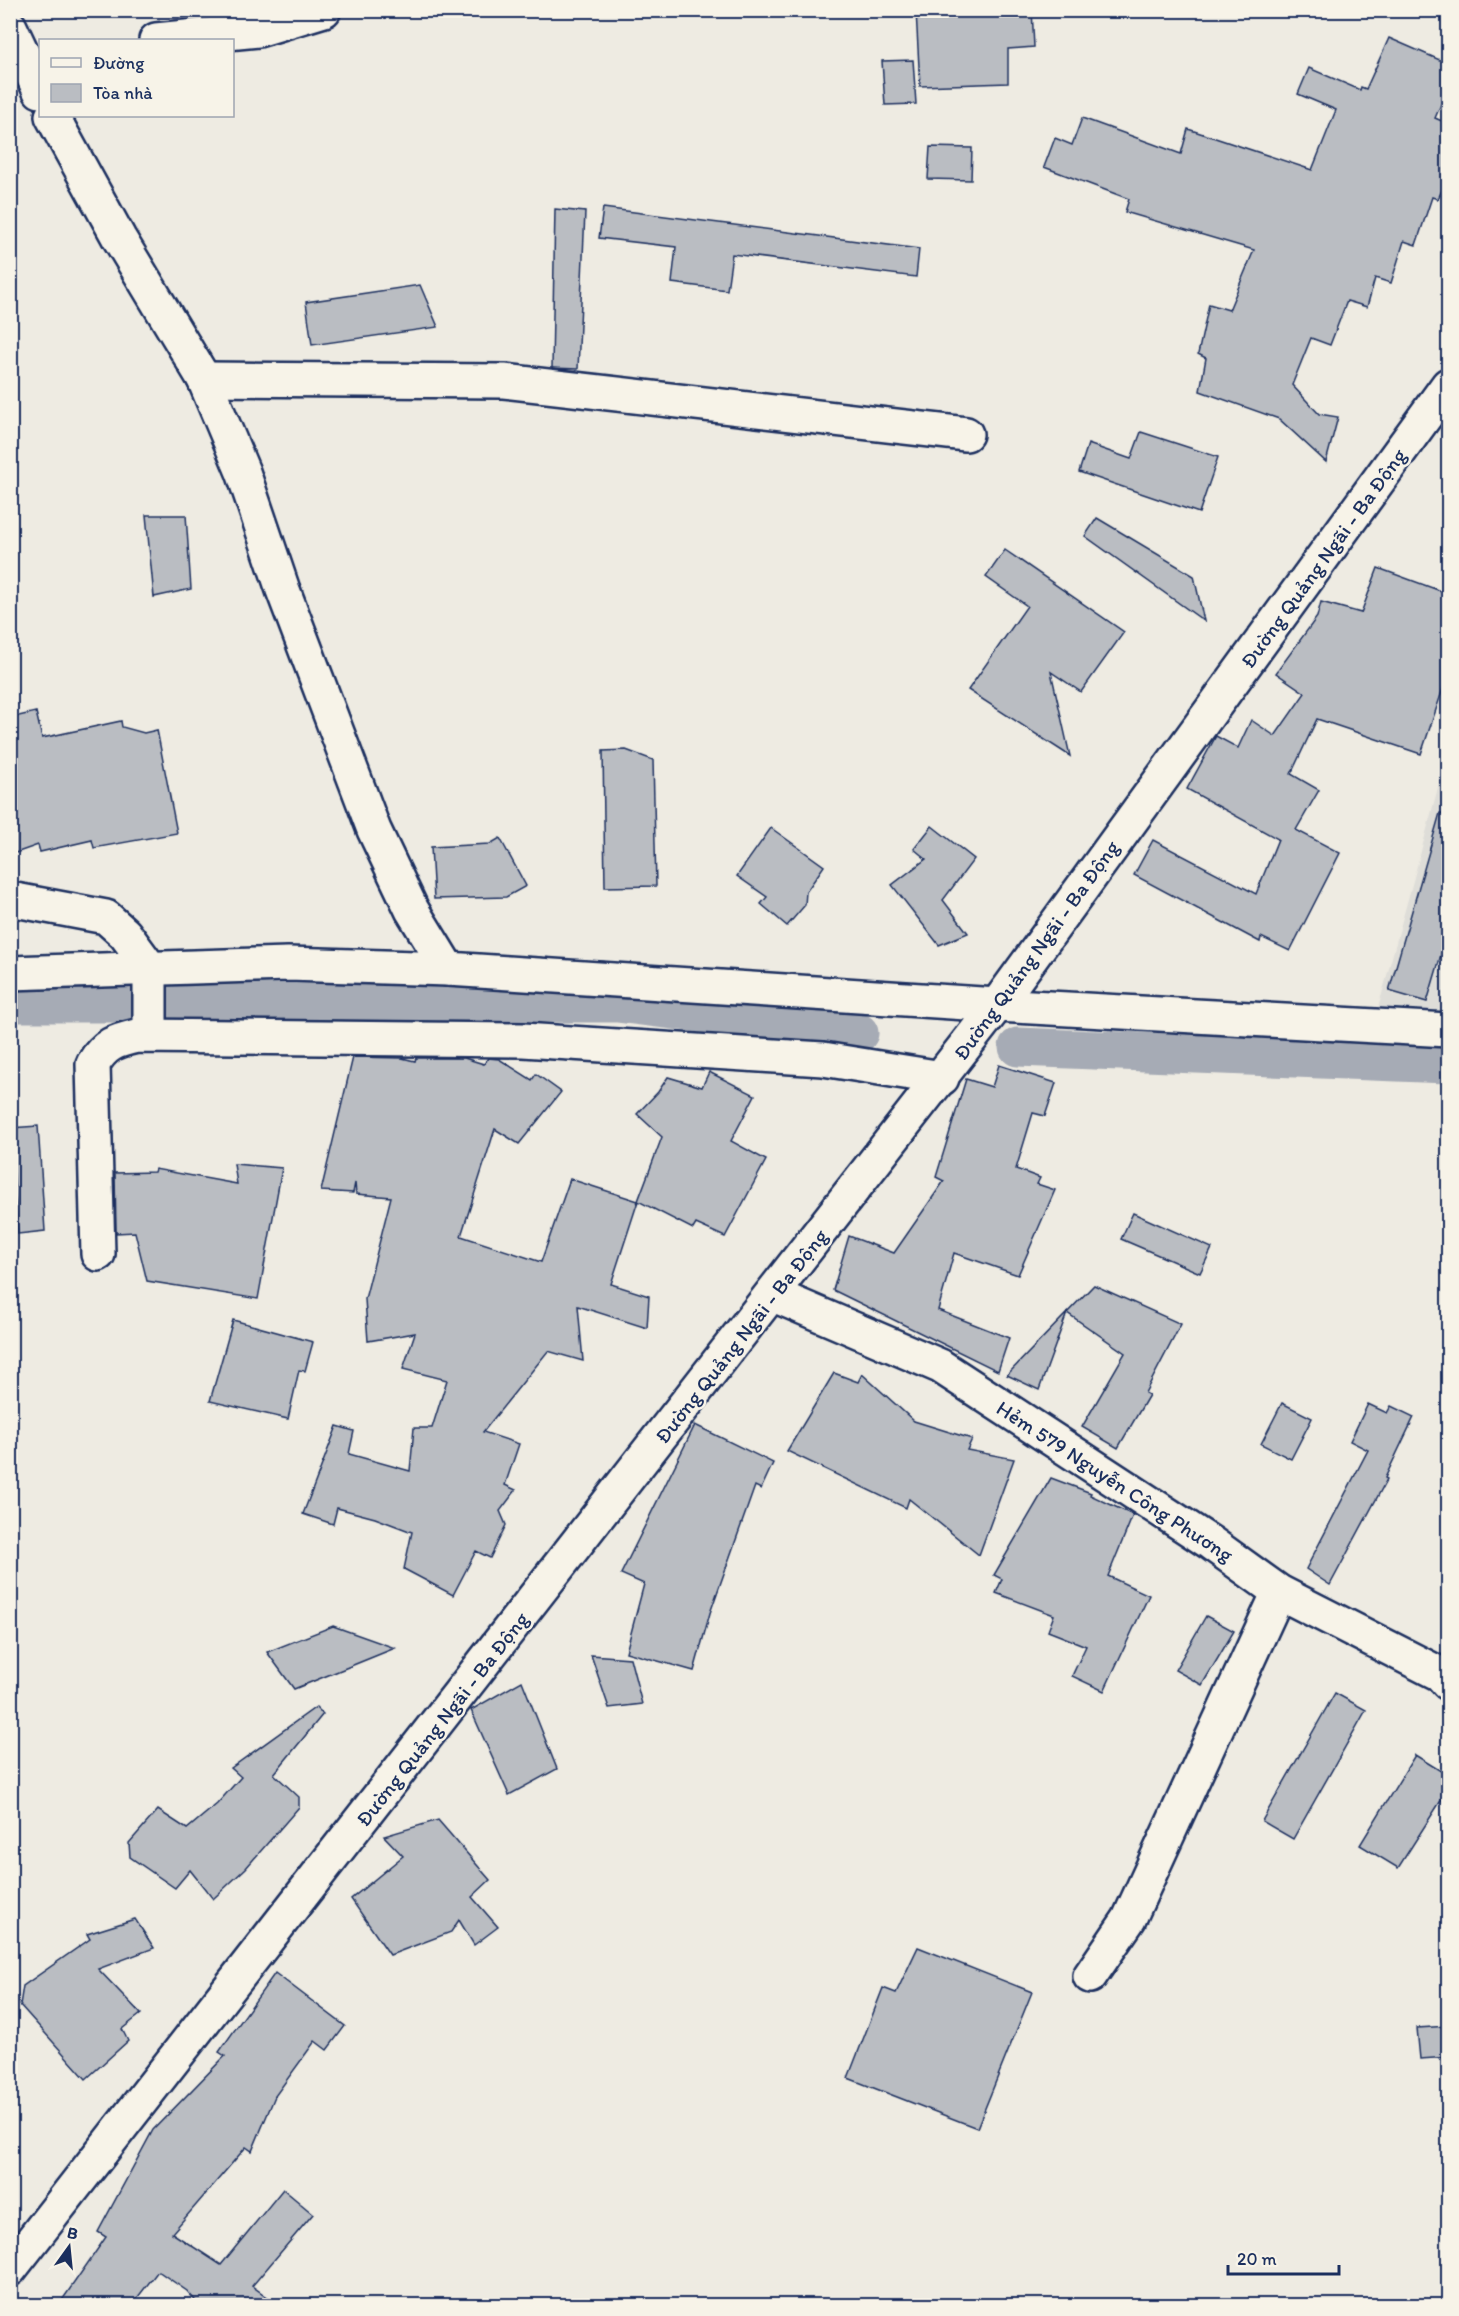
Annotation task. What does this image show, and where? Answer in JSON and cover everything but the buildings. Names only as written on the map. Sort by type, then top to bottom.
[{"type":"street","points":[[166,39],[258,30],[324,10]]},
{"type":"street","points":[[10,27],[33,57],[39,86]]},
{"type":"street","points":[[53,117],[119,238],[204,379],[243,472],[283,590],[374,830],[417,918],[448,969]]},
{"type":"street","points":[[204,379],[504,381],[966,434]]},
{"type":"street","name":"Đường Quảng Ngãi - Ba Động","points":[[10,2269],[942,1078],[1449,385]]},
{"type":"street","points":[[10,899],[106,917],[125,934],[150,1003]]},
{"type":"street","points":[[98,1254],[93,1064],[102,1049],[150,1003],[288,963],[448,969],[997,1005],[1449,1030]]},
{"type":"street","points":[[10,973],[150,1003],[535,1040],[823,1059],[942,1078]]},
{"type":"street","name":"Hẻm 579 Nguyễn Công Phương","points":[[774,1295],[940,1366],[1211,1543],[1279,1592],[1440,1674],[1449,1683]]},
{"type":"street","points":[[1090,1976],[1129,1919],[1279,1592]]},
{"type":"shaded area","points":[[1448,750],[1448,1014],[1377,1012],[1419,859]]},
{"type":"waterway","points":[[10,1003],[617,1003],[859,1033]]},
{"type":"waterway","points":[[1018,1047],[1448,1064]]}]
